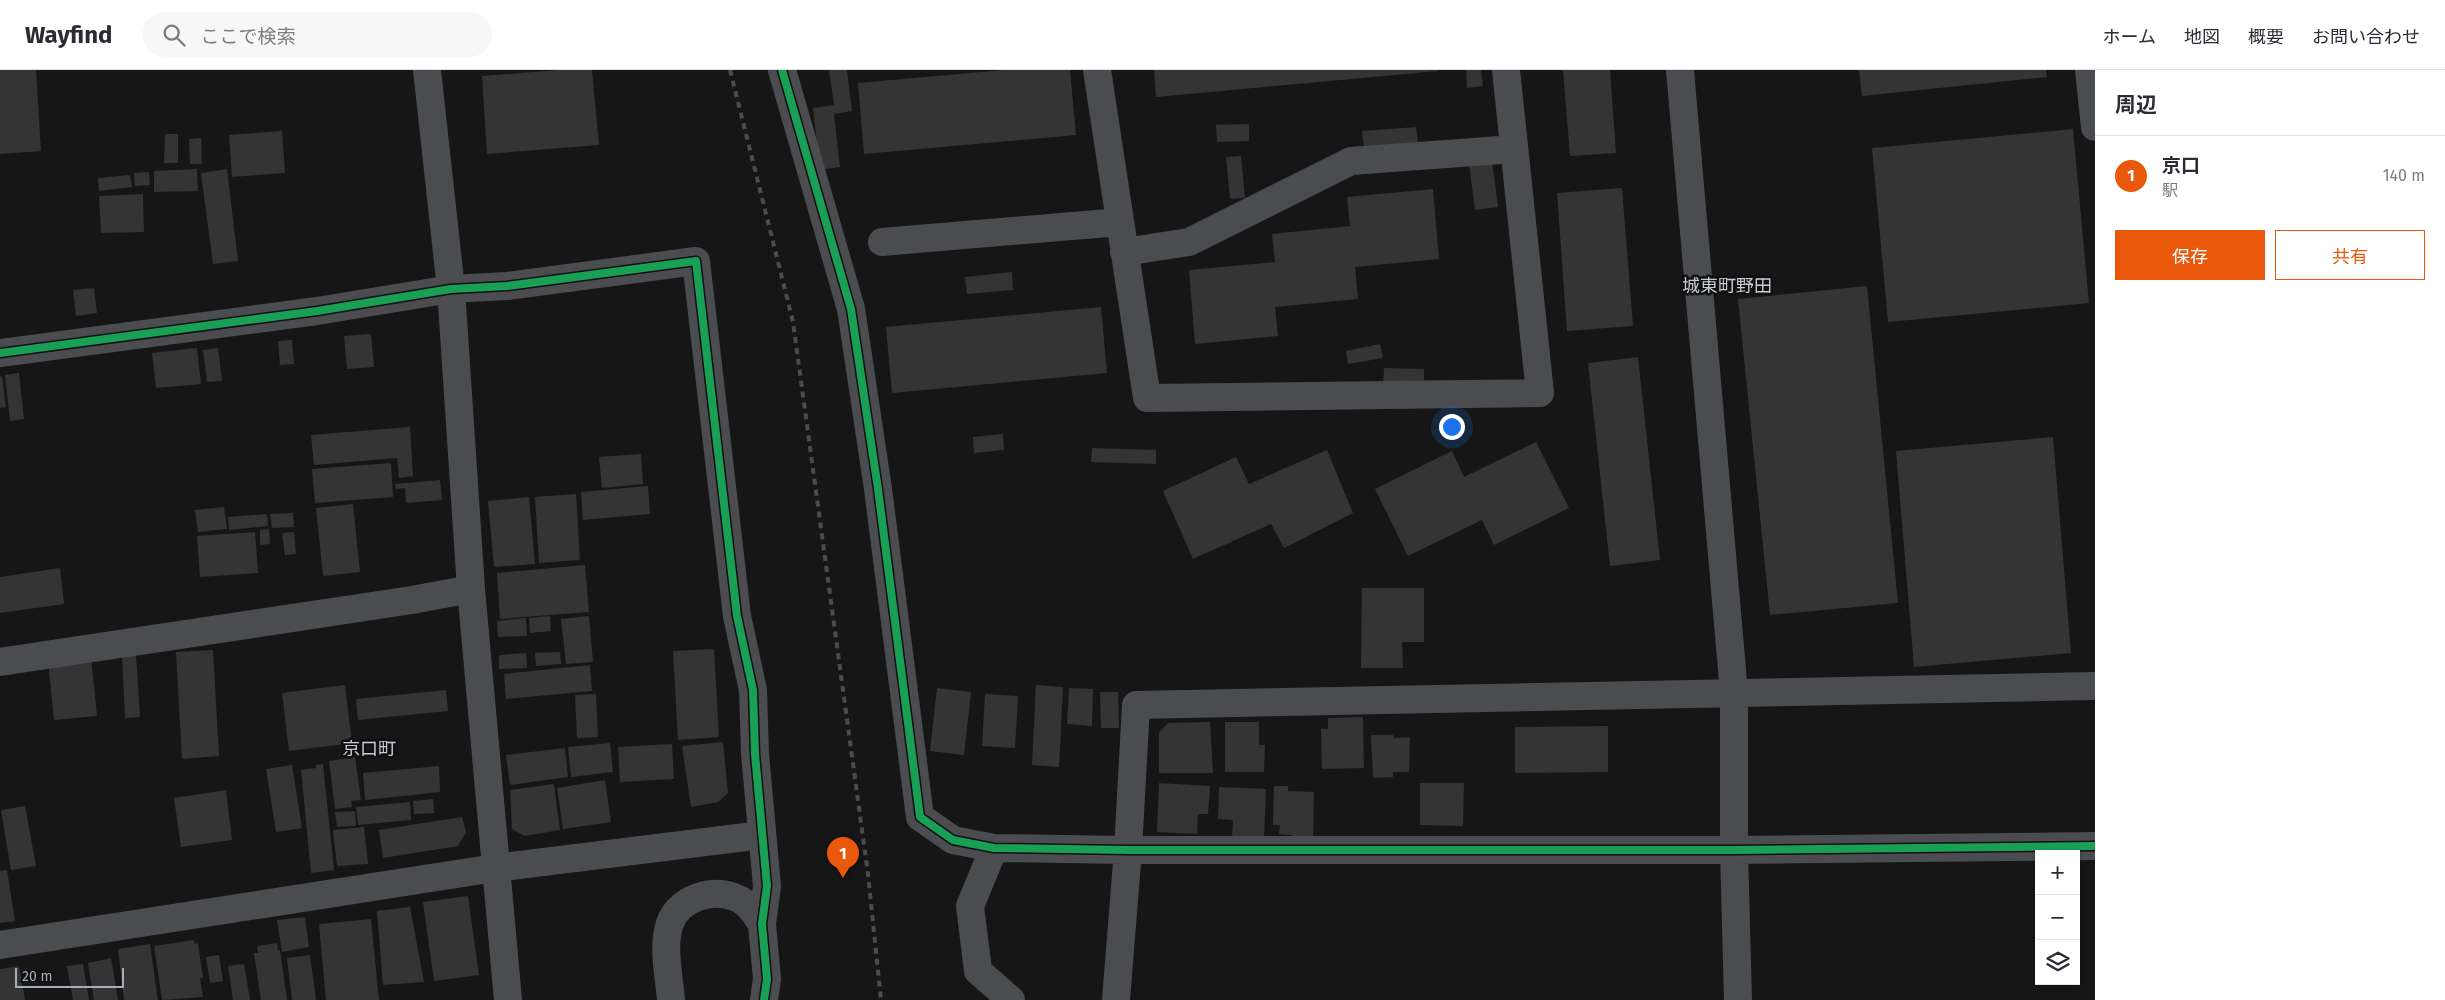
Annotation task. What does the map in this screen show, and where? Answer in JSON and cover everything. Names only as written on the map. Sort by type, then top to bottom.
[{"type":"street","points":[[427,70],[451,289],[471,589],[508,1000]]},
{"type":"street","points":[[782,70],[851,309],[878,488],[920,818],[952,840],[994,848],[1128,850],[1734,850],[2095,846]]},
{"type":"street","points":[[1097,70],[1147,398],[1540,393],[1506,70]]},
{"type":"street","points":[[1680,70],[1734,693],[1734,850],[1738,1000]]},
{"type":"street","points":[[2089,70],[2095,127]]},
{"type":"street","points":[[1124,252],[1189,242],[1351,161],[1514,149]]},
{"type":"street","points":[[882,242],[1120,222]]},
{"type":"street","points":[[0,353],[317,311],[451,289],[507,286],[696,261],[738,616],[753,690],[755,754],[767,886],[762,924],[767,979],[764,1000]]},
{"type":"street","points":[[0,662],[471,589]]},
{"type":"street","points":[[1116,1000],[1128,850],[1136,705],[2095,686]]},
{"type":"street","points":[[0,944],[495,868],[762,835]]},
{"type":"street","points":[[994,848],[970,906],[978,971],[1011,1000]]},
{"type":"street","points":[[671,1000],[668,938],[670,925],[682,906],[695,898],[710,894],[727,895],[739,899],[753,911],[762,924]]},
{"type":"building","points":[[0,70],[36,70],[41,151],[0,154]]},
{"type":"building","points":[[558,70],[592,70],[599,145],[487,154],[482,76]]},
{"type":"building","points":[[829,70],[847,70],[852,111],[834,114],[840,167],[820,170],[813,108],[834,105]]},
{"type":"building","points":[[1003,70],[1070,70],[1076,135],[864,154],[858,83]]},
{"type":"building","points":[[1154,70],[1437,70],[1438,71],[1156,97]]},
{"type":"building","points":[[1466,70],[1481,70],[1483,86],[1467,88]]},
{"type":"building","points":[[1563,70],[1610,70],[1616,153],[1570,156]]},
{"type":"building","points":[[1859,70],[2046,70],[2047,77],[1862,96]]},
{"type":"building","points":[[1249,124],[1249,141],[1217,142],[1216,125]]},
{"type":"building","points":[[1416,127],[1418,143],[1364,148],[1362,131]]},
{"type":"building","points":[[2073,129],[2089,303],[1888,322],[1872,148]]},
{"type":"building","points":[[282,131],[285,173],[232,177],[229,135]]},
{"type":"building","points":[[165,134],[178,134],[178,163],[164,163]]},
{"type":"building","points":[[201,138],[202,164],[190,164],[189,139]]},
{"type":"building","points":[[1241,156],[1245,198],[1230,199],[1226,157]]},
{"type":"building","points":[[1492,161],[1498,207],[1475,210],[1469,164]]},
{"type":"building","points":[[197,169],[198,191],[154,192],[154,171]]},
{"type":"building","points":[[227,169],[238,261],[213,264],[201,173]]},
{"type":"building","points":[[149,172],[150,185],[135,186],[134,173]]},
{"type":"building","points":[[130,175],[132,187],[99,191],[98,178]]},
{"type":"building","points":[[1622,188],[1633,326],[1567,331],[1557,193]]},
{"type":"building","points":[[1433,189],[1439,259],[1355,267],[1358,299],[1275,307],[1278,336],[1195,344],[1189,270],[1275,262],[1272,234],[1350,226],[1347,197]]},
{"type":"building","points":[[143,194],[144,232],[101,233],[99,196]]},
{"type":"building","points":[[1012,272],[1013,290],[967,294],[965,277]]},
{"type":"building","points":[[1867,286],[1898,603],[1770,615],[1738,299]]},
{"type":"building","points":[[94,288],[97,313],[76,316],[73,290]]},
{"type":"building","points":[[1101,307],[1107,373],[892,393],[886,327]]},
{"type":"building","points":[[371,334],[374,367],[347,369],[344,336]]},
{"type":"building","points":[[292,340],[294,364],[280,365],[278,341]]},
{"type":"building","points":[[1380,344],[1383,358],[1348,364],[1346,351]]},
{"type":"building","points":[[197,348],[201,384],[156,388],[152,353]]},
{"type":"building","points":[[218,348],[222,381],[207,382],[203,350]]},
{"type":"building","points":[[1638,357],[1660,560],[1610,566],[1588,363]]},
{"type":"building","points":[[1384,368],[1424,369],[1424,388],[1383,388]]},
{"type":"building","points":[[19,373],[24,419],[10,421],[5,375]]},
{"type":"building","points":[[2,376],[6,407],[0,408],[0,377]]},
{"type":"building","points":[[410,427],[413,476],[399,478],[397,458],[314,465],[311,435]]},
{"type":"building","points":[[1003,434],[1004,450],[974,453],[973,437]]},
{"type":"building","points":[[2053,437],[2071,653],[1914,667],[1896,451]]},
{"type":"building","points":[[1536,442],[1569,508],[1494,545],[1482,520],[1408,556],[1375,489],[1452,451],[1464,477]]},
{"type":"building","points":[[1092,448],[1156,450],[1156,464],[1091,462]]},
{"type":"building","points":[[1327,450],[1353,513],[1284,548],[1271,524],[1193,559],[1163,491],[1236,457],[1249,484]]},
{"type":"building","points":[[641,454],[643,484],[602,488],[599,457]]},
{"type":"building","points":[[391,463],[393,497],[315,503],[312,469]]},
{"type":"building","points":[[440,480],[442,500],[406,503],[405,488],[396,489],[395,484]]},
{"type":"building","points":[[648,486],[650,514],[583,520],[581,492]]},
{"type":"building","points":[[576,494],[580,560],[539,563],[535,497]]},
{"type":"building","points":[[529,497],[535,564],[494,567],[488,501]]},
{"type":"building","points":[[353,504],[360,572],[323,576],[316,508]]},
{"type":"building","points":[[224,507],[227,529],[198,532],[195,510]]},
{"type":"building","points":[[293,513],[294,527],[272,528],[270,514]]},
{"type":"building","points":[[267,514],[268,526],[229,530],[228,517]]},
{"type":"building","points":[[269,529],[270,544],[260,545],[260,530]]},
{"type":"building","points":[[255,532],[258,573],[200,577],[197,536]]},
{"type":"building","points":[[294,532],[296,554],[285,555],[282,533]]},
{"type":"building","points":[[585,565],[589,612],[500,619],[497,573]]},
{"type":"building","points":[[60,568],[64,604],[0,613],[0,577]]},
{"type":"building","points":[[1362,588],[1424,588],[1424,642],[1402,642],[1403,668],[1361,668]]},
{"type":"building","points":[[550,616],[551,631],[530,633],[529,618]]},
{"type":"building","points":[[589,616],[593,662],[566,664],[561,619]]},
{"type":"building","points":[[526,618],[527,636],[498,637],[497,621]]},
{"type":"building","points":[[714,649],[719,737],[678,740],[673,651]]},
{"type":"building","points":[[213,650],[219,756],[182,759],[176,652]]},
{"type":"building","points":[[560,652],[561,664],[536,666],[535,653]]},
{"type":"building","points":[[526,653],[527,668],[499,669],[499,655]]},
{"type":"building","points":[[136,655],[140,717],[125,718],[122,656]]},
{"type":"building","points":[[91,657],[97,716],[54,720],[48,661]]},
{"type":"building","points":[[590,665],[592,691],[506,699],[504,674]]},
{"type":"building","points":[[345,685],[352,743],[289,751],[282,693]]},
{"type":"building","points":[[1036,685],[1063,687],[1059,767],[1032,765]]},
{"type":"building","points":[[937,688],[971,692],[964,755],[930,751]]},
{"type":"building","points":[[1069,688],[1093,689],[1092,726],[1067,724]]},
{"type":"building","points":[[446,690],[448,711],[358,720],[356,699]]},
{"type":"building","points":[[1100,692],[1118,692],[1119,728],[1101,728]]},
{"type":"building","points":[[596,694],[598,737],[577,738],[575,695]]},
{"type":"building","points":[[985,694],[1018,696],[1015,748],[982,746]]},
{"type":"building","points":[[1363,717],[1364,768],[1322,769],[1321,729],[1328,729],[1328,718]]},
{"type":"building","points":[[1210,722],[1213,773],[1159,773],[1159,733],[1168,723]]},
{"type":"building","points":[[1225,722],[1259,722],[1259,745],[1265,745],[1264,772],[1225,772]]},
{"type":"building","points":[[1608,726],[1608,772],[1515,773],[1515,727]]},
{"type":"building","points":[[1371,735],[1393,735],[1394,738],[1410,737],[1409,772],[1393,772],[1393,777],[1373,778]]},
{"type":"building","points":[[723,742],[728,793],[718,802],[691,807],[682,746]]},
{"type":"building","points":[[610,743],[613,772],[571,777],[568,747]]},
{"type":"building","points":[[672,744],[674,779],[620,782],[618,747]]},
{"type":"building","points":[[565,748],[568,777],[510,785],[506,755]]},
{"type":"building","points":[[355,757],[361,800],[351,801],[352,807],[335,809],[329,761]]},
{"type":"building","points":[[323,764],[334,870],[311,873],[301,770],[316,768],[316,765]]},
{"type":"building","points":[[292,765],[302,828],[276,832],[266,769]]},
{"type":"building","points":[[439,766],[440,792],[365,800],[363,773]]},
{"type":"building","points":[[605,780],[611,822],[563,829],[557,788]]},
{"type":"building","points":[[1159,783],[1210,786],[1208,814],[1198,814],[1197,834],[1157,832]]},
{"type":"building","points":[[1420,783],[1464,783],[1463,826],[1420,825]]},
{"type":"building","points":[[554,784],[560,830],[525,836],[512,829],[510,790]]},
{"type":"building","points":[[1274,786],[1288,786],[1288,791],[1314,792],[1313,838],[1292,838],[1292,835],[1279,834],[1280,825],[1273,825]]},
{"type":"building","points":[[1219,787],[1266,789],[1264,839],[1232,837],[1233,820],[1218,819]]},
{"type":"building","points":[[226,790],[232,840],[181,847],[174,798]]},
{"type":"building","points":[[433,799],[434,813],[414,814],[413,801]]},
{"type":"building","points":[[410,802],[411,820],[358,825],[356,807]]},
{"type":"building","points":[[25,806],[36,866],[11,870],[1,810]]},
{"type":"building","points":[[355,811],[356,826],[337,827],[335,812]]},
{"type":"building","points":[[462,817],[466,832],[458,846],[383,858],[379,830]]},
{"type":"building","points":[[364,827],[368,864],[337,866],[333,830]]},
{"type":"building","points":[[7,870],[15,921],[0,923],[0,871]]},
{"type":"building","points":[[468,896],[479,975],[434,981],[423,902]]},
{"type":"building","points":[[410,907],[424,982],[383,985],[377,911]]},
{"type":"building","points":[[305,917],[309,947],[282,952],[277,920]]},
{"type":"building","points":[[371,919],[379,1000],[326,1000],[319,924]]},
{"type":"building","points":[[194,940],[195,944],[198,943],[203,978],[200,978],[203,997],[162,1000],[154,946]]},
{"type":"building","points":[[277,943],[278,950],[280,950],[287,1000],[261,1000],[254,953],[258,953],[257,946]]},
{"type":"building","points":[[150,944],[158,1000],[124,1000],[118,949]]},
{"type":"building","points":[[219,955],[223,981],[210,983],[206,957]]},
{"type":"building","points":[[310,955],[316,1000],[292,1000],[287,958]]},
{"type":"building","points":[[111,958],[118,1000],[94,1000],[88,963]]},
{"type":"building","points":[[83,964],[89,1000],[73,1000],[67,966]]},
{"type":"building","points":[[244,964],[250,1000],[233,1000],[228,966]]},
{"type":"building","points":[[19,966],[25,1000],[0,1000],[0,969]]},
{"type":"railway","points":[[730,70],[793,322],[868,874],[881,1000]]},
{"type":"cycle path","points":[[782,70],[851,309],[878,489],[920,817],[953,840],[994,848],[1128,850],[1734,850],[2095,846]]},
{"type":"cycle path","points":[[0,353],[317,311],[451,289],[507,286],[696,261],[737,616],[753,690],[755,754],[767,886],[762,924],[767,979],[764,1000]]},
{"type":"place","name":"京口","points":[[843,878]]},
{"type":"district","name":"城東町野田","points":[[1727,286]]},
{"type":"district","name":"京口町","points":[[369,749]]}]
